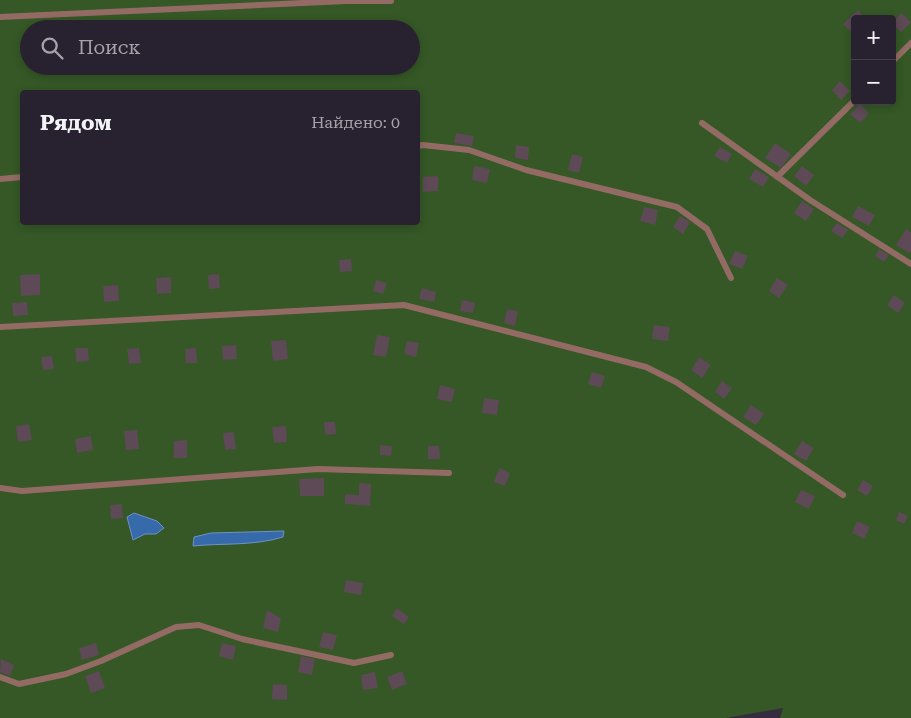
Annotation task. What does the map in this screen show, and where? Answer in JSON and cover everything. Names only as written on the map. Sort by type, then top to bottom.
[{"type":"lane","points":[[0,17],[346,1],[391,1]]},
{"type":"lane","points":[[894,60],[910,47]]},
{"type":"lane","points":[[778,177],[851,104]]},
{"type":"lane","points":[[702,123],[810,200],[911,264]]},
{"type":"lane","points":[[420,146],[469,150],[526,170],[677,207],[707,229],[731,278]]},
{"type":"lane","points":[[0,179],[20,177]]},
{"type":"lane","points":[[0,327],[404,305],[646,367],[676,382],[843,495]]},
{"type":"lane","points":[[0,488],[22,491],[318,469],[449,473]]},
{"type":"lane","points":[[0,677],[19,684],[66,674],[109,658],[176,627],[199,625],[242,639],[354,663],[392,656]]},
{"type":"green space","points":[[0,0],[911,0],[911,718],[780,718],[783,708],[726,718],[0,718]]},
{"type":"water","points":[[134,513],[157,521],[164,528],[156,534],[145,534],[133,540],[127,517]]},
{"type":"water","points":[[284,531],[283,537],[261,542],[193,546],[194,537],[211,533]]},
{"type":"building","points":[[858,10],[862,15],[853,15]]},
{"type":"building","points":[[901,13],[911,22],[901,32],[896,27],[896,19]]},
{"type":"building","points":[[851,17],[851,32],[843,24]]},
{"type":"building","points":[[840,81],[850,91],[841,100],[832,90]]},
{"type":"building","points":[[859,105],[869,113],[860,123],[850,114]]},
{"type":"building","points":[[456,133],[474,136],[472,146],[454,143]]},
{"type":"building","points":[[775,143],[791,154],[781,168],[765,158]]},
{"type":"building","points":[[516,145],[529,147],[528,160],[515,158]]},
{"type":"building","points":[[720,147],[732,154],[727,163],[714,156]]},
{"type":"building","points":[[572,154],[583,157],[579,173],[568,170]]},
{"type":"building","points":[[474,166],[490,169],[487,183],[472,180]]},
{"type":"building","points":[[802,166],[814,175],[806,186],[794,176]]},
{"type":"building","points":[[755,169],[769,177],[763,187],[749,179]]},
{"type":"building","points":[[438,176],[438,191],[423,192],[423,177]]},
{"type":"building","points":[[802,201],[814,209],[806,221],[794,213]]},
{"type":"building","points":[[858,206],[875,215],[869,226],[852,217]]},
{"type":"building","points":[[644,207],[658,210],[655,225],[640,221]]},
{"type":"building","points":[[680,216],[690,222],[683,234],[673,227]]},
{"type":"building","points":[[837,223],[848,230],[842,238],[831,231]]},
{"type":"building","points":[[906,229],[911,232],[911,251],[909,253],[896,245]]},
{"type":"building","points":[[879,249],[889,255],[884,262],[875,256]]},
{"type":"building","points":[[735,251],[748,256],[742,269],[729,264]]},
{"type":"building","points":[[351,259],[352,271],[340,272],[339,260]]},
{"type":"building","points":[[40,274],[40,295],[21,296],[20,275]]},
{"type":"building","points":[[219,274],[220,288],[209,289],[208,275]]},
{"type":"building","points":[[171,277],[171,293],[157,294],[156,278]]},
{"type":"building","points":[[777,278],[788,285],[779,298],[769,291]]},
{"type":"building","points":[[376,280],[387,283],[383,294],[373,291]]},
{"type":"building","points":[[118,285],[119,301],[104,302],[103,286]]},
{"type":"building","points":[[422,288],[436,292],[434,302],[419,299]]},
{"type":"building","points":[[894,295],[905,303],[898,313],[887,305]]},
{"type":"building","points":[[462,300],[475,303],[473,313],[460,311]]},
{"type":"building","points":[[27,302],[28,315],[13,316],[12,303]]},
{"type":"building","points":[[507,309],[518,311],[515,326],[504,323]]},
{"type":"building","points":[[654,325],[670,327],[668,341],[652,339]]},
{"type":"building","points":[[377,335],[390,337],[386,357],[373,355]]},
{"type":"building","points":[[286,340],[288,359],[273,361],[271,341]]},
{"type":"building","points":[[407,341],[419,343],[416,357],[404,354]]},
{"type":"building","points":[[236,345],[237,359],[223,360],[222,346]]},
{"type":"building","points":[[75,348],[88,348],[89,361],[76,362]]},
{"type":"building","points":[[139,348],[141,363],[129,364],[127,349]]},
{"type":"building","points":[[196,348],[197,363],[186,363],[185,349]]},
{"type":"building","points":[[52,356],[54,369],[43,370],[41,357]]},
{"type":"building","points":[[699,357],[711,365],[702,378],[691,370]]},
{"type":"building","points":[[592,372],[605,376],[601,388],[588,384]]},
{"type":"building","points":[[722,381],[732,388],[724,399],[715,392]]},
{"type":"building","points":[[440,385],[455,389],[452,402],[437,399]]},
{"type":"building","points":[[484,398],[499,400],[497,415],[482,413]]},
{"type":"building","points":[[751,405],[764,414],[756,425],[743,417]]},
{"type":"building","points":[[324,422],[335,422],[336,434],[325,435]]},
{"type":"building","points":[[29,424],[32,440],[18,442],[16,426]]},
{"type":"building","points":[[286,426],[287,442],[274,443],[272,427]]},
{"type":"building","points":[[137,430],[139,449],[126,450],[124,431]]},
{"type":"building","points":[[234,432],[236,449],[225,450],[223,433]]},
{"type":"building","points":[[91,436],[93,450],[77,453],[75,439]]},
{"type":"building","points":[[187,440],[187,458],[174,458],[174,441]]},
{"type":"building","points":[[802,441],[814,448],[806,461],[794,454]]},
{"type":"building","points":[[380,445],[392,446],[391,456],[380,455]]},
{"type":"building","points":[[428,446],[439,446],[440,459],[428,459]]},
{"type":"building","points":[[499,468],[510,473],[505,486],[494,482]]},
{"type":"building","points":[[324,478],[324,496],[300,496],[299,479]]},
{"type":"building","points":[[863,480],[873,486],[867,496],[857,490]]},
{"type":"building","points":[[359,483],[371,484],[370,506],[345,504],[345,494],[359,495]]},
{"type":"building","points":[[801,490],[815,496],[809,509],[795,502]]},
{"type":"building","points":[[122,504],[123,518],[111,519],[110,505]]},
{"type":"building","points":[[899,512],[908,516],[904,524],[896,520]]},
{"type":"building","points":[[857,521],[870,527],[864,539],[852,533]]},
{"type":"building","points":[[346,580],[363,583],[361,595],[344,592]]},
{"type":"building","points":[[397,608],[409,617],[404,624],[392,616]]},
{"type":"building","points":[[267,610],[281,618],[278,632],[263,628]]},
{"type":"building","points":[[323,632],[337,635],[333,650],[319,647]]},
{"type":"building","points":[[96,643],[99,655],[82,660],[79,648]]},
{"type":"building","points":[[222,643],[236,646],[233,660],[219,656]]},
{"type":"building","points":[[301,656],[315,659],[312,675],[298,672]]},
{"type":"building","points":[[1,659],[14,665],[10,676],[0,672]]},
{"type":"building","points":[[99,671],[105,688],[91,693],[85,676]]},
{"type":"building","points":[[402,671],[407,684],[392,690],[387,677]]},
{"type":"building","points":[[375,672],[378,688],[363,690],[361,675]]},
{"type":"building","points":[[273,684],[287,685],[287,700],[272,699]]}]
